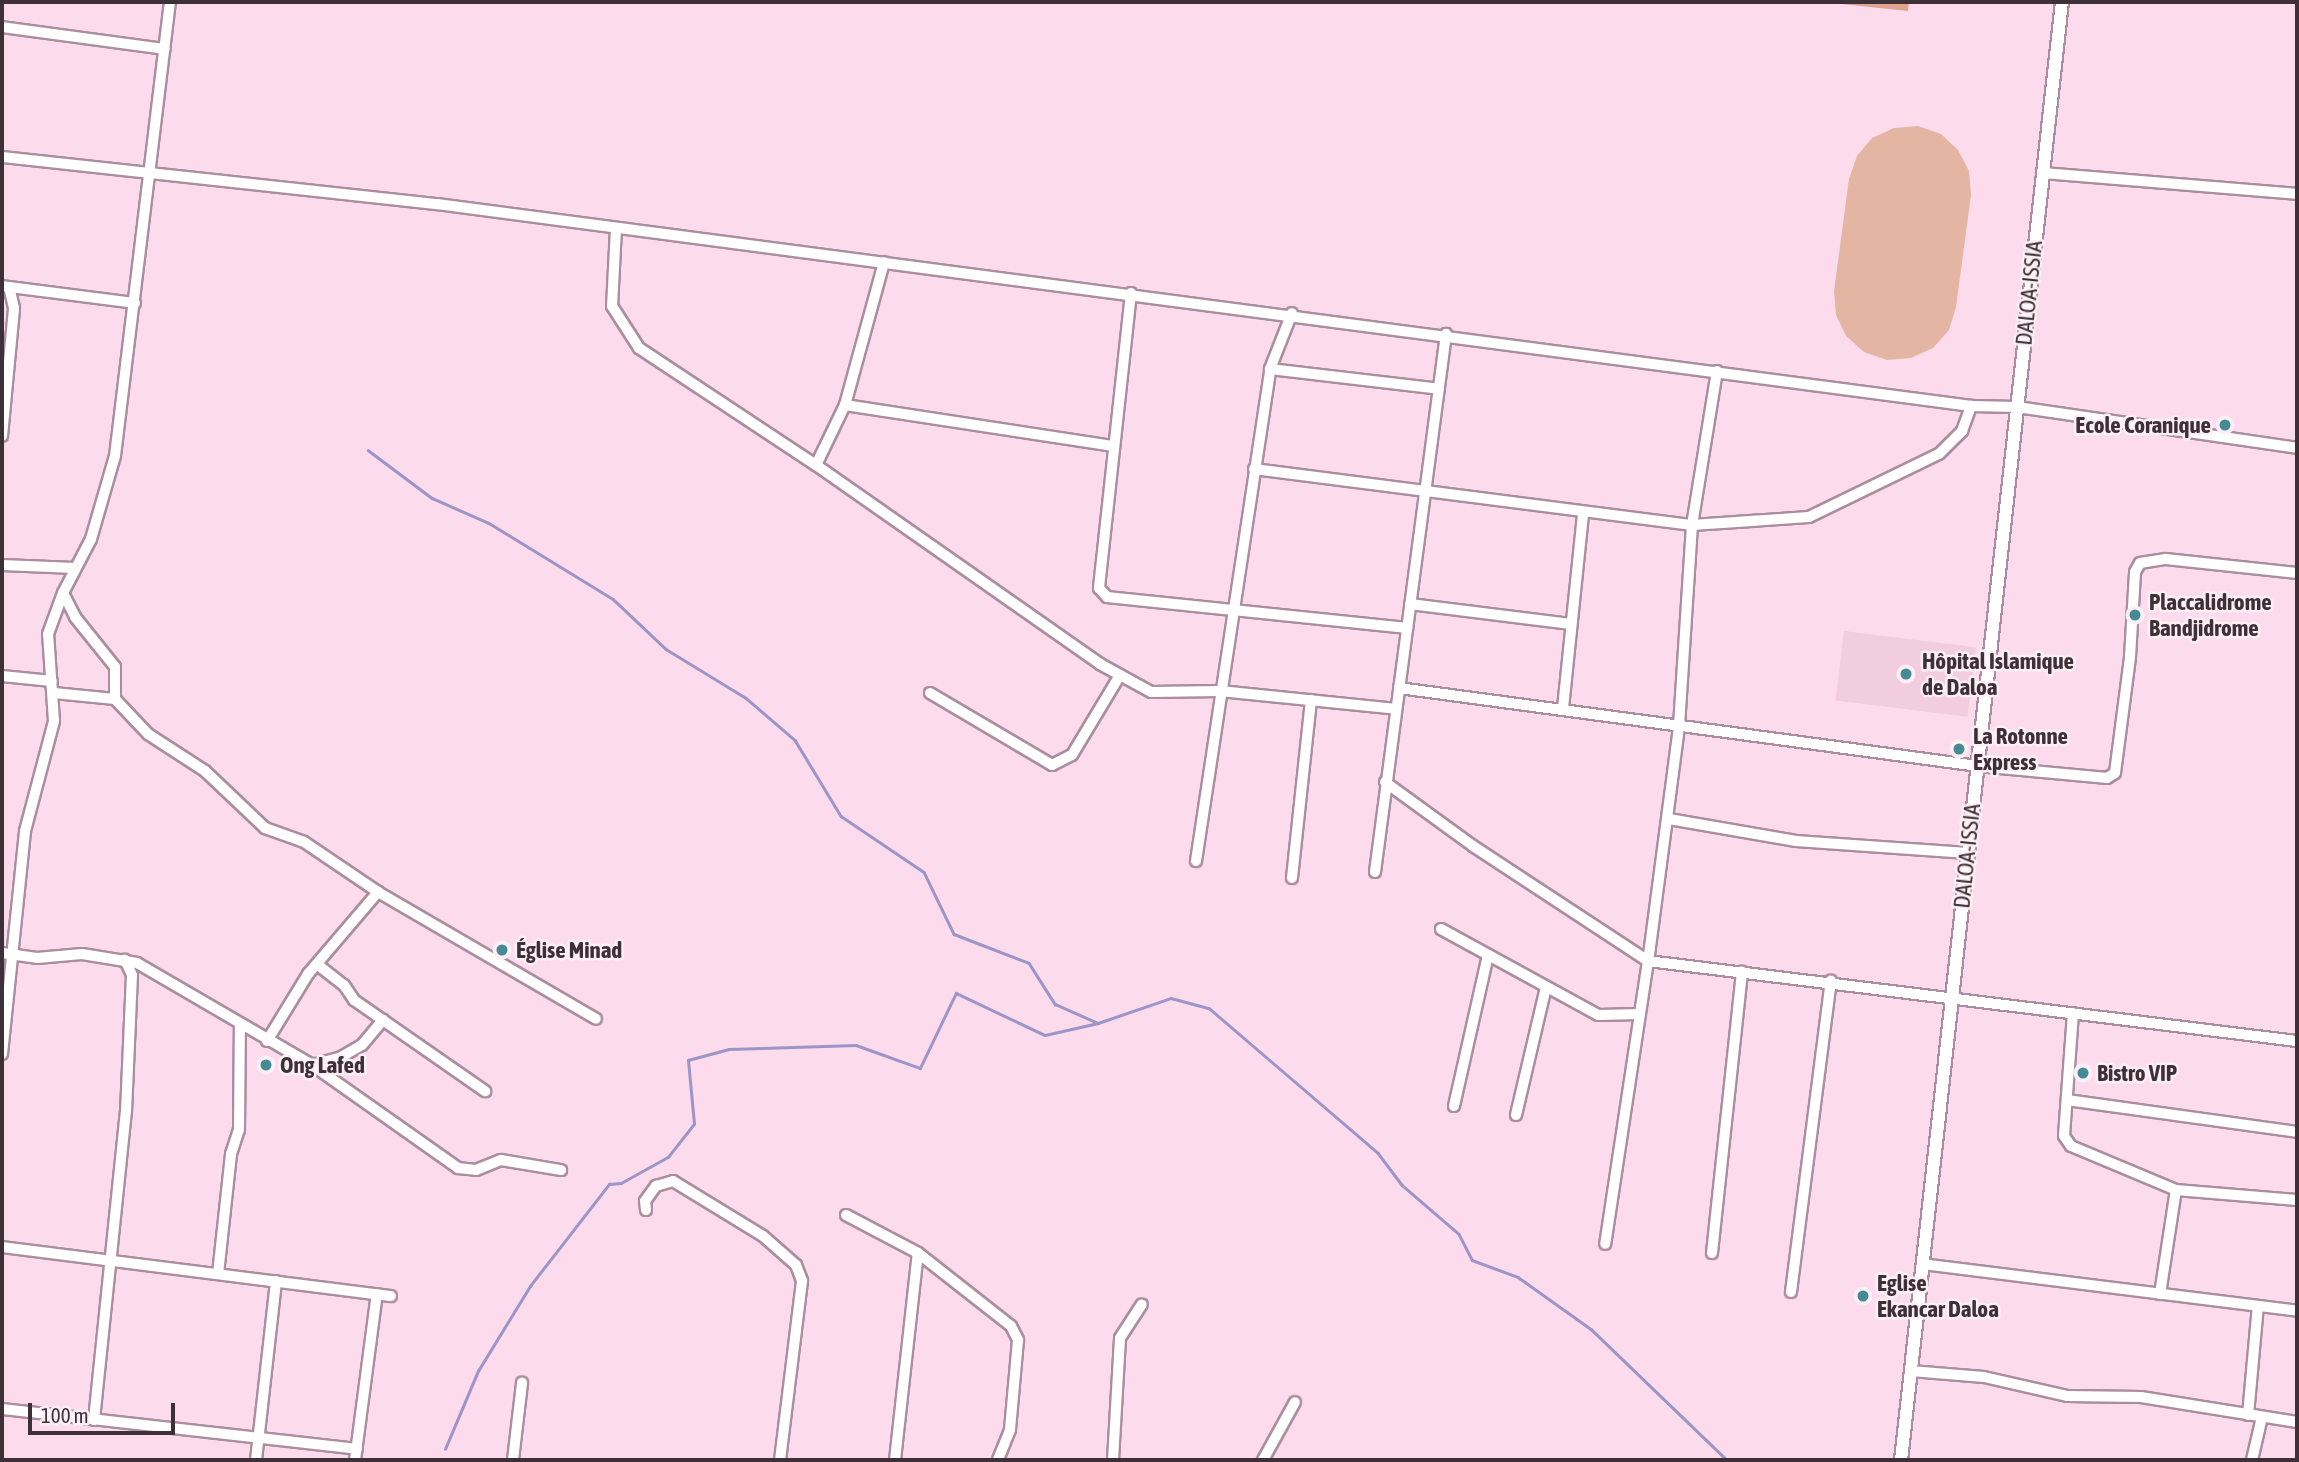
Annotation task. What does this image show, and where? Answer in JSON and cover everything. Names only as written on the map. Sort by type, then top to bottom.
[{"type":"main road","name":"DALOA-ISSIA","points":[[1901,1460],[2062,2]]},
{"type":"street","points":[[2,1054],[7,954],[25,831],[51,739],[54,693],[46,652],[48,634],[62,593],[99,517],[115,456],[153,171],[170,2]]},
{"type":"street","points":[[2,27],[165,49]]},
{"type":"street","points":[[2,157],[153,171],[1292,313],[1971,406],[2017,407],[2297,448]]},
{"type":"street","points":[[2042,173],[2297,194]]},
{"type":"street","points":[[615,228],[612,306],[629,338],[1120,675],[1151,692],[1220,691],[1396,709]]},
{"type":"street","points":[[816,465],[845,405],[884,262]]},
{"type":"street","points":[[2,436],[14,309],[6,288],[135,303]]},
{"type":"street","points":[[1131,293],[1099,588],[1107,597],[1407,628]]},
{"type":"street","points":[[1196,861],[1270,369],[1292,313]]},
{"type":"street","points":[[1375,872],[1446,334]]},
{"type":"street","points":[[1270,369],[1439,389]]},
{"type":"street","points":[[1605,1244],[1669,819],[1679,727],[1692,525],[1717,371]]},
{"type":"street","points":[[845,405],[1114,446]]},
{"type":"street","points":[[1254,469],[1425,489],[1583,514],[1692,525],[1809,517],[1939,454],[1962,431],[1971,406]]},
{"type":"street","points":[[1563,708],[1583,514]]},
{"type":"street","points":[[1399,688],[1978,766],[2107,778],[2115,773],[2130,657],[2135,572],[2140,563],[2166,559],[2297,573]]},
{"type":"street","points":[[2,565],[75,568]]},
{"type":"street","points":[[62,593],[115,667],[115,699]]},
{"type":"street","points":[[1410,604],[1571,624]]},
{"type":"street","points":[[930,693],[1052,765],[1072,755],[1120,675]]},
{"type":"street","points":[[2,676],[52,681]]},
{"type":"street","points":[[54,693],[115,699],[148,734],[205,771],[256,821],[304,842],[378,892],[596,1019]]},
{"type":"street","points":[[1292,878],[1311,700]]},
{"type":"street","points":[[1385,782],[1473,846],[1648,961],[1952,995],[2297,1041]]},
{"type":"street","points":[[1669,819],[1796,841],[1968,853]]},
{"type":"street","points":[[267,1041],[362,905],[378,892]]},
{"type":"street","points":[[1441,929],[1598,1015],[1640,1014]]},
{"type":"street","points":[[7,954],[37,958],[82,954],[125,960],[156,971],[240,1025],[312,1065],[458,1168],[476,1170],[501,1160],[561,1170]]},
{"type":"street","points":[[1454,1106],[1488,955]]},
{"type":"street","points":[[94,1420],[113,1261],[132,982],[125,960]]},
{"type":"street","points":[[318,965],[383,1020],[485,1091]]},
{"type":"street","points":[[1712,1253],[1742,972]]},
{"type":"street","points":[[1791,1292],[1830,981]]},
{"type":"street","points":[[1516,1115],[1546,987]]},
{"type":"street","points":[[2073,1013],[2064,1136],[2071,1146],[2176,1190],[2297,1200]]},
{"type":"street","points":[[312,1065],[341,1057],[362,1045],[383,1020]]},
{"type":"street","points":[[218,1273],[231,1154],[239,1130],[240,1025]]},
{"type":"street","points":[[2067,1100],[2297,1132]]},
{"type":"street","points":[[646,1210],[645,1201],[656,1186],[673,1181],[763,1236],[796,1265],[802,1281],[780,1460]]},
{"type":"street","points":[[2160,1294],[2176,1190]]},
{"type":"street","points":[[846,1215],[918,1253],[1011,1326],[1018,1340],[1010,1430],[998,1460]]},
{"type":"street","points":[[2,1247],[391,1296]]},
{"type":"street","points":[[895,1460],[918,1253]]},
{"type":"street","points":[[1922,1264],[2297,1311]]},
{"type":"street","points":[[256,1460],[276,1281]]},
{"type":"street","points":[[2,1409],[258,1438],[356,1455],[377,1294]]},
{"type":"street","points":[[1113,1460],[1120,1338],[1142,1304]]},
{"type":"street","points":[[2248,1415],[2258,1306]]},
{"type":"street","points":[[1911,1371],[1984,1377],[2082,1398],[2141,1397],[2297,1422]]},
{"type":"street","points":[[513,1460],[522,1383]]},
{"type":"street","points":[[1263,1460],[1295,1402]]},
{"type":"street","points":[[2252,1460],[2262,1417]]},
{"type":"shaded area","points":[[1822,2],[1909,2],[1908,11]]},
{"type":"shaded area","points":[[1918,126],[1941,134],[1958,150],[1969,171],[1971,195],[1956,307],[1949,330],[1933,348],[1911,358],[1887,360],[1864,352],[1846,336],[1836,315],[1834,291],[1849,179],[1857,156],[1872,138],[1894,128]]},
{"type":"shaded area","name":"Hôpital Islamique de Daloa","points":[[1844,631],[1976,647],[1967,717],[1835,700]]},
{"type":"waterway","points":[[368,450],[432,498],[489,523],[613,599],[666,649],[746,698],[795,740],[841,816],[924,872],[954,934],[1029,963],[1055,1004],[1098,1023],[1171,998],[1209,1008],[1378,1153],[1402,1185],[1459,1234],[1472,1260],[1518,1277],[1591,1329],[1727,1460]]},
{"type":"waterway","points":[[445,1449],[478,1371],[530,1286],[609,1184],[621,1183],[668,1157],[694,1124],[688,1060],[729,1049],[856,1045],[920,1068],[956,993],[1045,1035],[1098,1023]]},
{"type":"place","name":"Ecole Coranique","points":[[2225,425]]},
{"type":"place","name":"Placcalidrome Bandjidrome","points":[[2135,615]]},
{"type":"place","name":"Hôpital Islamique de Daloa","points":[[1906,674]]},
{"type":"place","name":"La Rotonne Express","points":[[1959,749]]},
{"type":"place","name":"Église Minad","points":[[502,950]]},
{"type":"place","name":"Ong Lafed","points":[[266,1065]]},
{"type":"place","name":"Bistro VIP","points":[[2083,1073]]},
{"type":"place","name":"Eglise Ekancar Daloa","points":[[1863,1296]]}]
